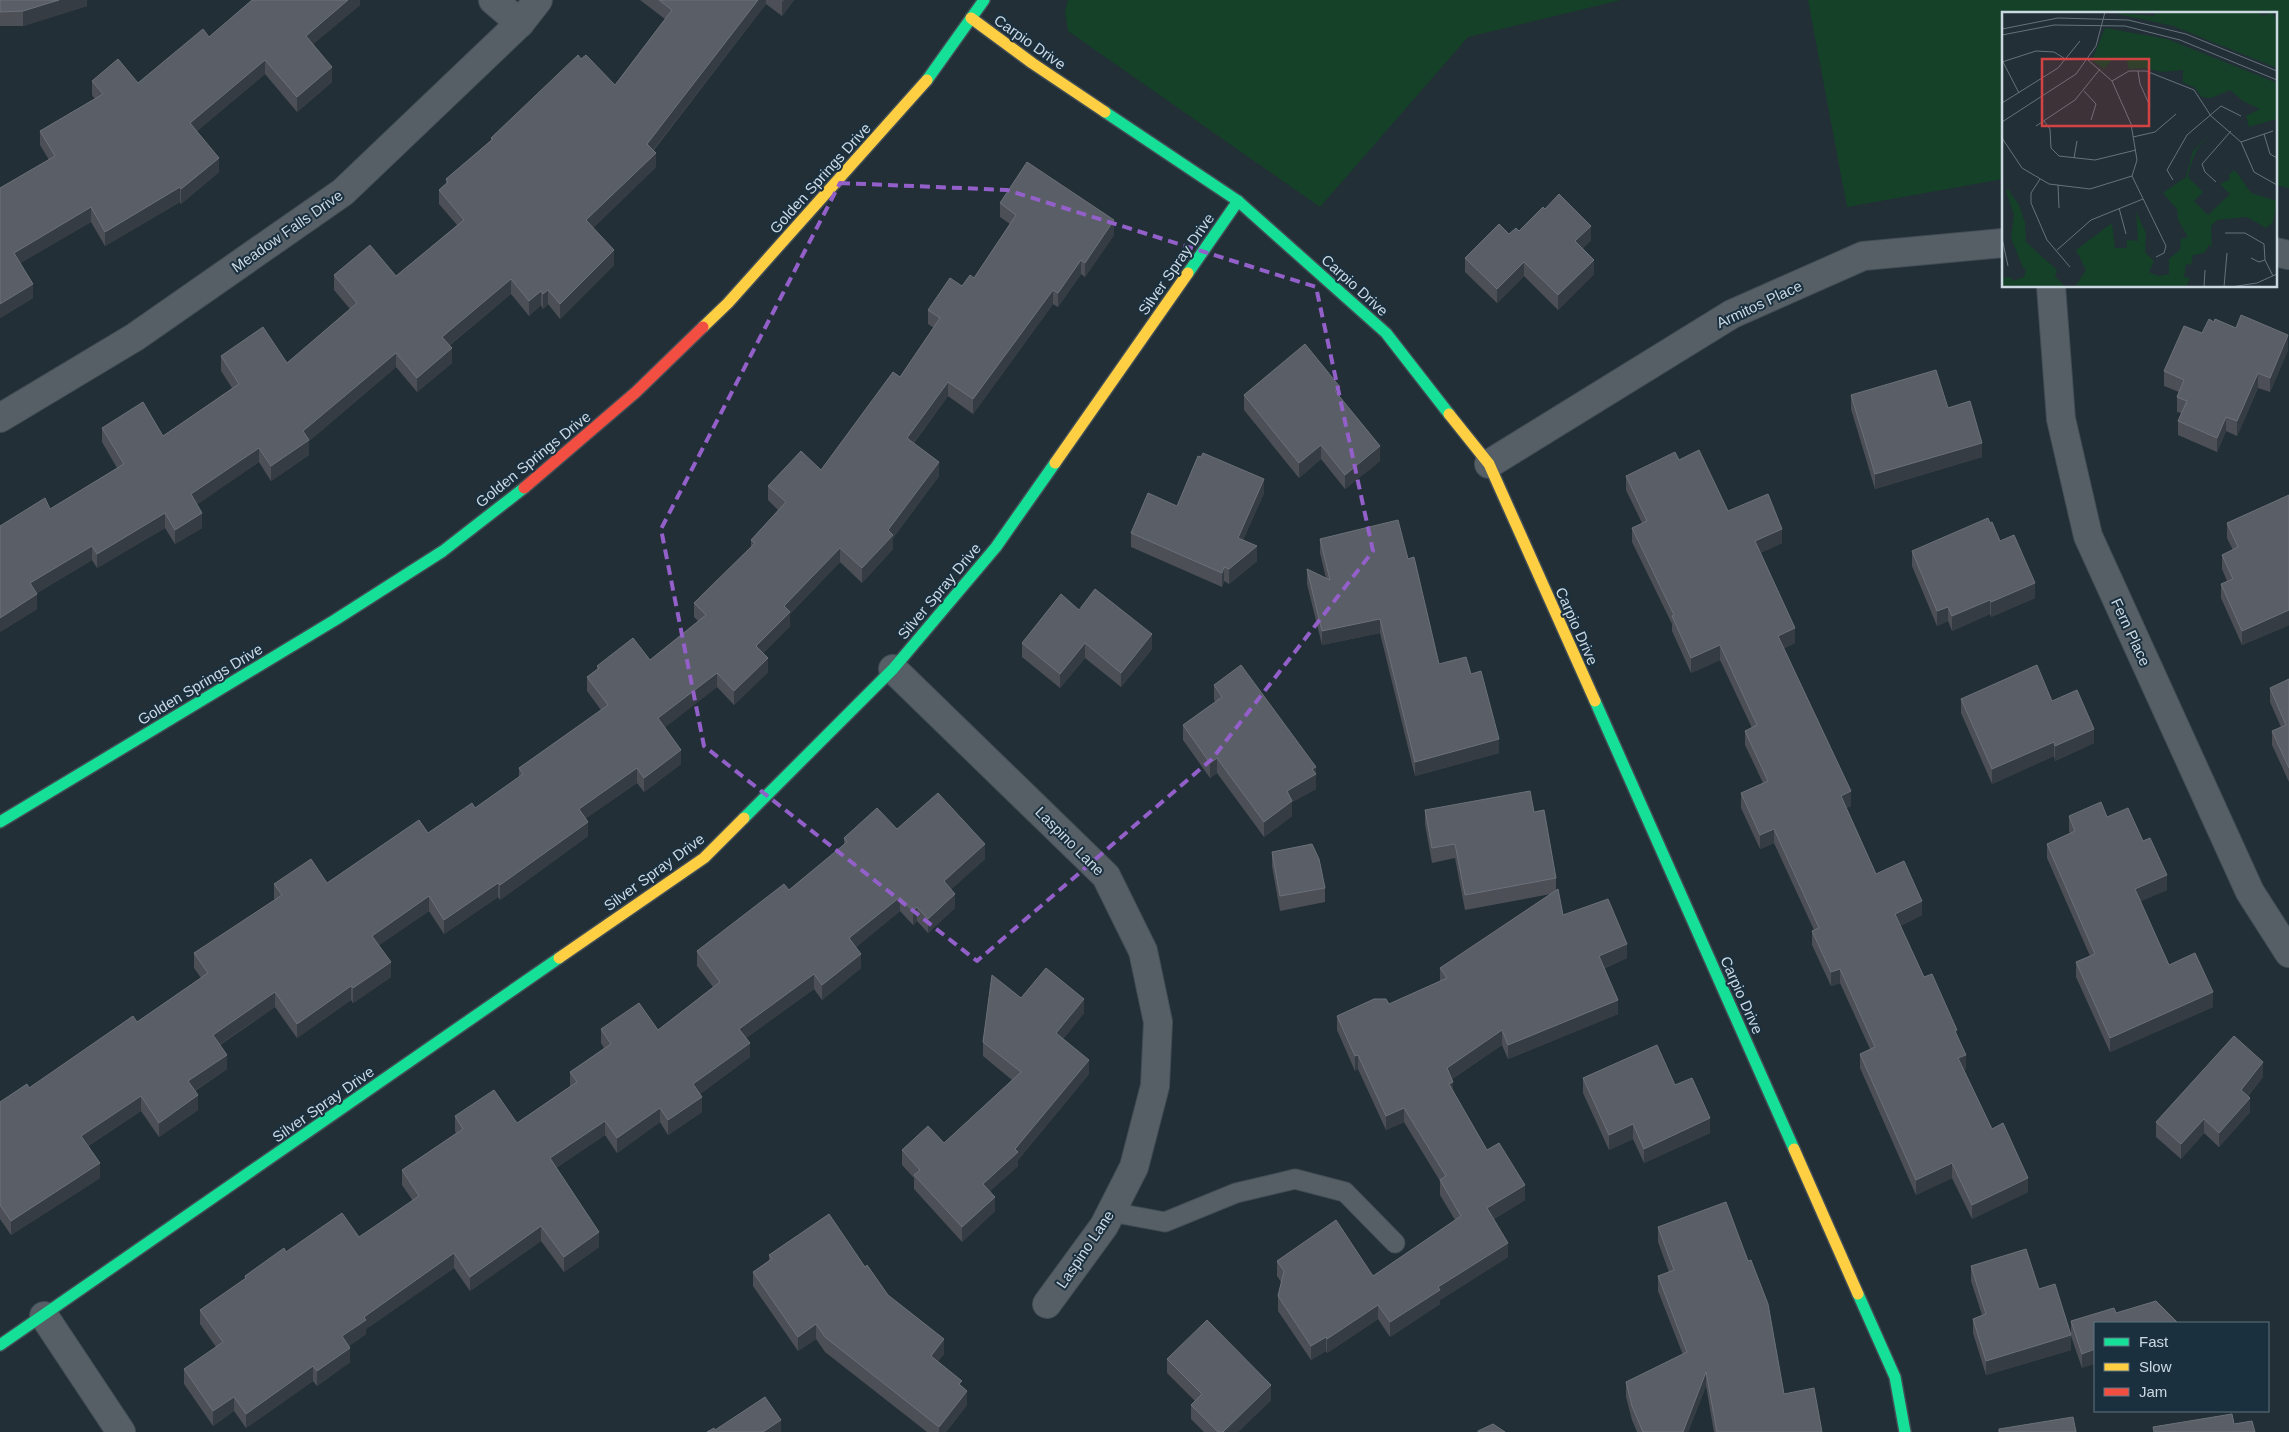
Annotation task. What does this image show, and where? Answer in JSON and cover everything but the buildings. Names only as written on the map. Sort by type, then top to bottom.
[{"type":"street","points":[[493,0],[520,23]]},
{"type":"street","name":"Meadow Falls Drive","points":[[0,418],[135,337],[343,192],[520,23],[538,0]]},
{"type":"street","name":"Golden Springs Drive","points":[[0,822],[335,620],[443,551],[534,481],[636,392],[728,303],[934,72],[984,0]]},
{"type":"street","name":"Carpio Drive","points":[[971,18],[1032,63],[1238,201],[1386,333],[1488,464],[1895,1377],[1906,1432]]},
{"type":"street","name":"Silver Spray Drive","points":[[0,1345],[704,858],[893,669],[996,547],[1238,201]]},
{"type":"street","name":"Armitos Place","points":[[1488,464],[1732,314],[1863,256],[2002,242]]},
{"type":"street","points":[[2276,252],[2289,255]]},
{"type":"street","name":"Fern Place","points":[[2051,288],[2061,419],[2088,536],[2250,892],[2289,953]]},
{"type":"street","name":"Laspino Lane","points":[[893,669],[1106,876],[1143,951],[1158,1022],[1155,1086],[1134,1167],[1104,1226],[1047,1304]]},
{"type":"street","points":[[44,1316],[121,1432]]},
{"type":"lane","points":[[1111,1212],[1165,1222],[1236,1193],[1295,1179],[1345,1192],[1394,1243]]},
{"type":"highlighted area","points":[[840,183],[1007,190],[1316,287],[1373,551],[1212,759],[977,961],[704,746],[661,529]]},
{"type":"green space","points":[[1068,0],[1621,0],[1468,37],[1320,207],[1068,31],[1065,12]]},
{"type":"green space","points":[[1808,0],[2289,0],[2289,188],[2276,185],[2276,12],[2002,12],[2002,179],[1847,207]]},
{"type":"traffic: fast","points":[[927,80],[984,0]]},
{"type":"traffic: fast","points":[[1105,112],[1238,201],[1386,333],[1449,414]]},
{"type":"traffic: fast","points":[[1188,273],[1238,201]]},
{"type":"traffic: fast","points":[[744,818],[893,669],[996,547],[1055,463]]},
{"type":"traffic: fast","points":[[0,822],[335,620],[443,551],[524,488]]},
{"type":"traffic: fast","points":[[1595,701],[1794,1149]]},
{"type":"traffic: fast","points":[[0,1345],[559,958]]},
{"type":"traffic: fast","points":[[1858,1294],[1895,1377],[1905,1432]]},
{"type":"traffic: slow","points":[[971,18],[1032,63],[1105,112]]},
{"type":"traffic: slow","points":[[703,327],[728,303],[927,80]]},
{"type":"traffic: slow","points":[[1055,463],[1188,273]]},
{"type":"traffic: slow","points":[[1449,414],[1489,464],[1595,701]]},
{"type":"traffic: slow","points":[[559,958],[704,858],[744,818]]},
{"type":"traffic: slow","points":[[1794,1149],[1858,1294]]},
{"type":"traffic: jam","points":[[524,488],[636,392],[703,327]]}]
